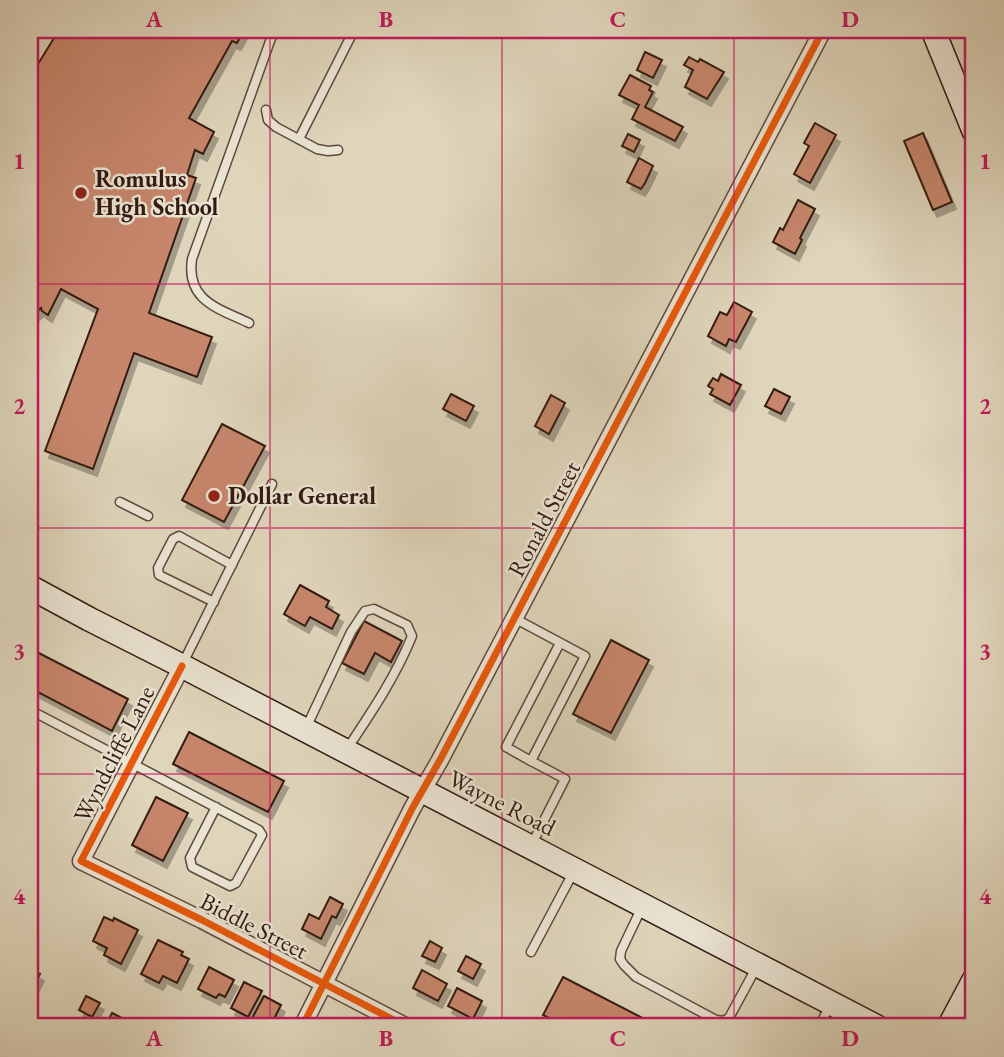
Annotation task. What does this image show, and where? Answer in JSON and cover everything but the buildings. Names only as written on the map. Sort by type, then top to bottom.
[{"type":"main road","points":[[933,30],[969,101],[974,131]]},
{"type":"main road","name":"Wayne Road","points":[[30,587],[877,1027]]},
{"type":"main road","points":[[949,1027],[974,980]]},
{"type":"street","name":"Ronald Street","points":[[302,1027],[413,807],[823,30]]},
{"type":"street","name":"Wyndcliffe Lane","points":[[82,861],[182,666]]},
{"type":"street","name":"Biddle Street","points":[[82,861],[407,1027]]},
{"type":"lane","points":[[249,323],[201,299],[190,271],[274,30]]},
{"type":"lane","points":[[299,139],[354,30]]},
{"type":"lane","points":[[266,110],[268,120],[276,127],[317,149],[338,150]]},
{"type":"lane","points":[[182,666],[272,484]]},
{"type":"lane","points":[[120,502],[148,516]]},
{"type":"lane","points":[[214,602],[159,575],[158,568],[173,538],[179,536],[232,565]]},
{"type":"lane","points":[[304,730],[351,632],[366,611],[374,609],[407,625],[412,636],[404,657],[346,751]]},
{"type":"lane","points":[[514,618],[585,656],[531,761]]},
{"type":"lane","points":[[530,847],[565,779],[506,747],[560,643]]},
{"type":"lane","points":[[30,710],[132,762],[260,830],[262,835],[236,883],[229,886],[192,867],[190,858],[216,807]]},
{"type":"lane","points":[[531,952],[574,870]]},
{"type":"lane","points":[[643,906],[621,951],[624,965],[636,977],[716,1020],[729,1023],[757,965]]},
{"type":"lane","points":[[819,1027],[831,1004]]},
{"type":"cycle path","points":[[302,1027],[413,807],[823,30]]},
{"type":"cycle path","points":[[182,666],[81,861],[202,920],[407,1027]]},
{"type":"place","name":"Romulus High School","points":[[81,193]]},
{"type":"place","name":"Dollar General","points":[[214,496]]}]
